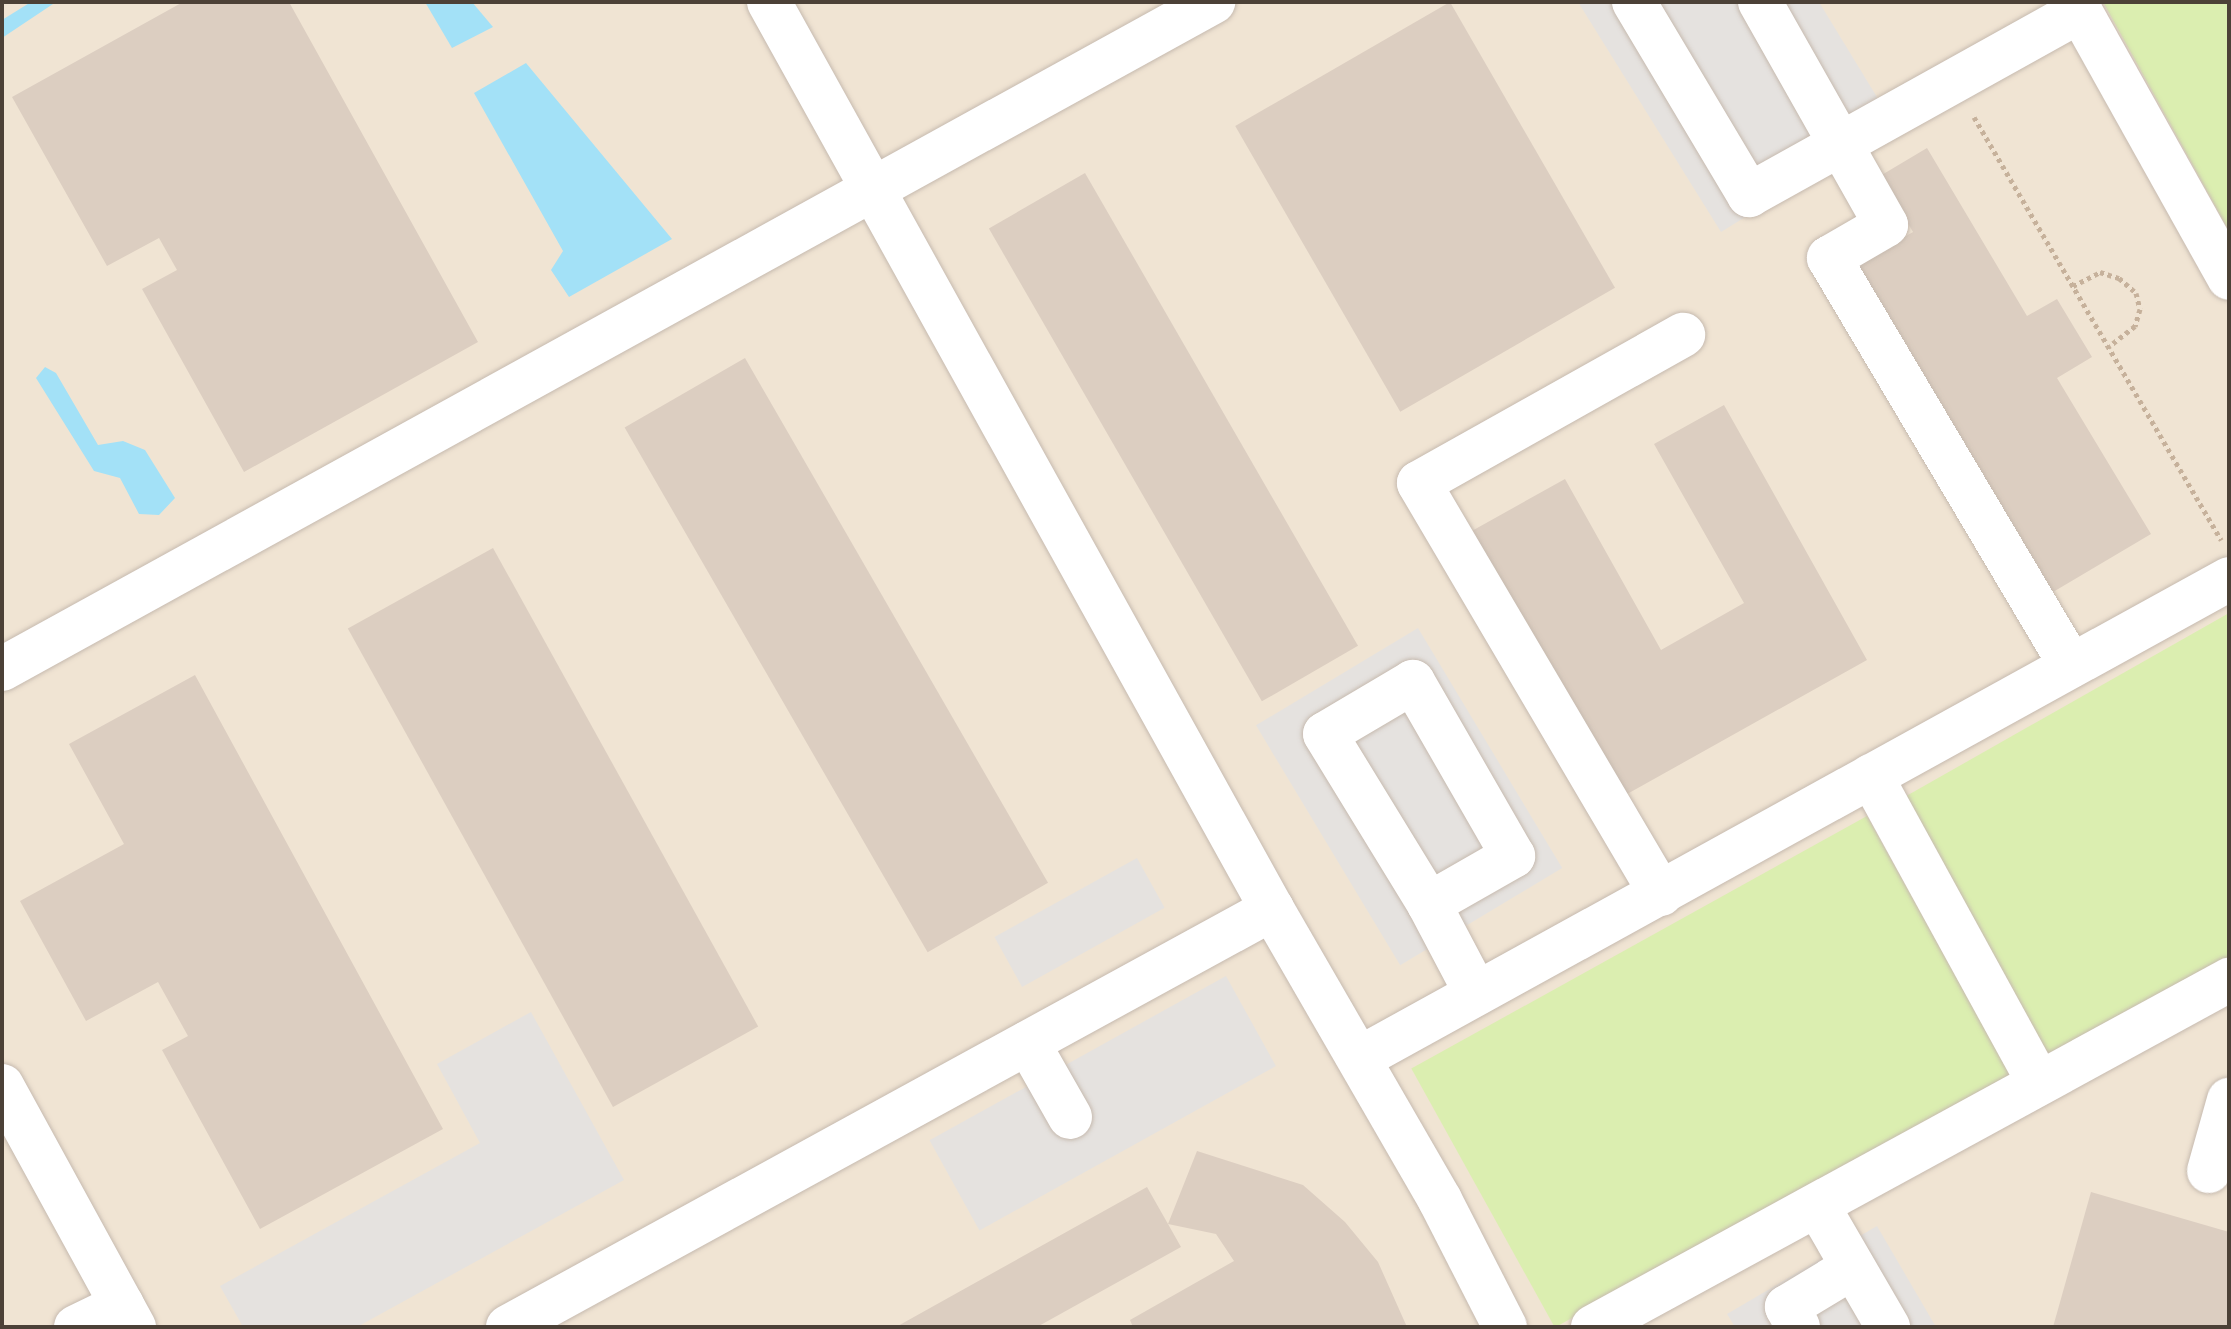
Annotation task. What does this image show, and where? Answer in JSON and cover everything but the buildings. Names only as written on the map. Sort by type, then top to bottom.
[{"type":"street","points":[[769,2],[1272,909],[1360,1058],[1505,1327]]},
{"type":"street","points":[[2,669],[1213,2]]},
{"type":"street","points":[[1634,2],[1749,195],[1953,81],[2077,6],[2229,278]]},
{"type":"street","points":[[1760,2],[1886,225],[1829,258],[2071,666]]},
{"type":"street","points":[[1661,894],[1419,483],[1683,335]]},
{"type":"street","points":[[1360,1058],[2229,579]]},
{"type":"street","points":[[1429,904],[1513,856],[1413,682],[1325,734],[1429,904],[1476,993]]},
{"type":"street","points":[[1871,776],[2039,1083]]},
{"type":"street","points":[[508,1327],[1272,909]]},
{"type":"street","points":[[1593,1327],[1819,1208],[2229,980]]},
{"type":"street","points":[[1028,1043],[1070,1117]]},
{"type":"street","points":[[2,1086],[128,1316],[76,1327]]},
{"type":"street","points":[[2209,1171],[2229,1100]]},
{"type":"street","points":[[1819,1208],[1888,1327]]},
{"type":"street","points":[[1798,1327],[1787,1307],[1853,1267]]},
{"type":"path","points":[[1953,81],[2229,554]]},
{"type":"path","points":[[2073,286],[2100,272],[2119,278],[2136,293],[2140,309],[2135,326],[2108,347]]},
{"type":"shaded area","points":[[2,2],[2229,2],[2229,1327],[2,1327]]},
{"type":"shaded area","points":[[1578,2],[1819,2],[1894,125],[1721,232]]},
{"type":"shaded area","points":[[1418,628],[1562,868],[1400,965],[1256,725]]},
{"type":"shaded area","points":[[1137,858],[1165,908],[1022,987],[994,937]]},
{"type":"shaded area","points":[[1226,976],[1276,1066],[979,1230],[930,1140]]},
{"type":"shaded area","points":[[531,1012],[624,1180],[357,1327],[243,1327],[220,1286],[480,1143],[437,1064]]},
{"type":"shaded area","points":[[1877,1226],[1936,1327],[1735,1327],[1727,1314]]},
{"type":"green space","points":[[2103,2],[2229,2],[2229,231]]},
{"type":"green space","points":[[2229,613],[2229,960],[2051,1061],[1901,799]]},
{"type":"green space","points":[[1867,816],[2011,1075],[1555,1327],[1411,1069]]},
{"type":"water","points":[[31,2],[56,2],[2,38],[2,20]]},
{"type":"water","points":[[425,2],[472,2],[493,27],[452,48]]},
{"type":"water","points":[[526,63],[672,239],[569,297],[551,270],[563,251],[474,93]]},
{"type":"water","points":[[45,367],[56,373],[98,445],[123,441],[145,450],[175,498],[159,515],[139,514],[120,478],[94,471],[36,378]]}]
